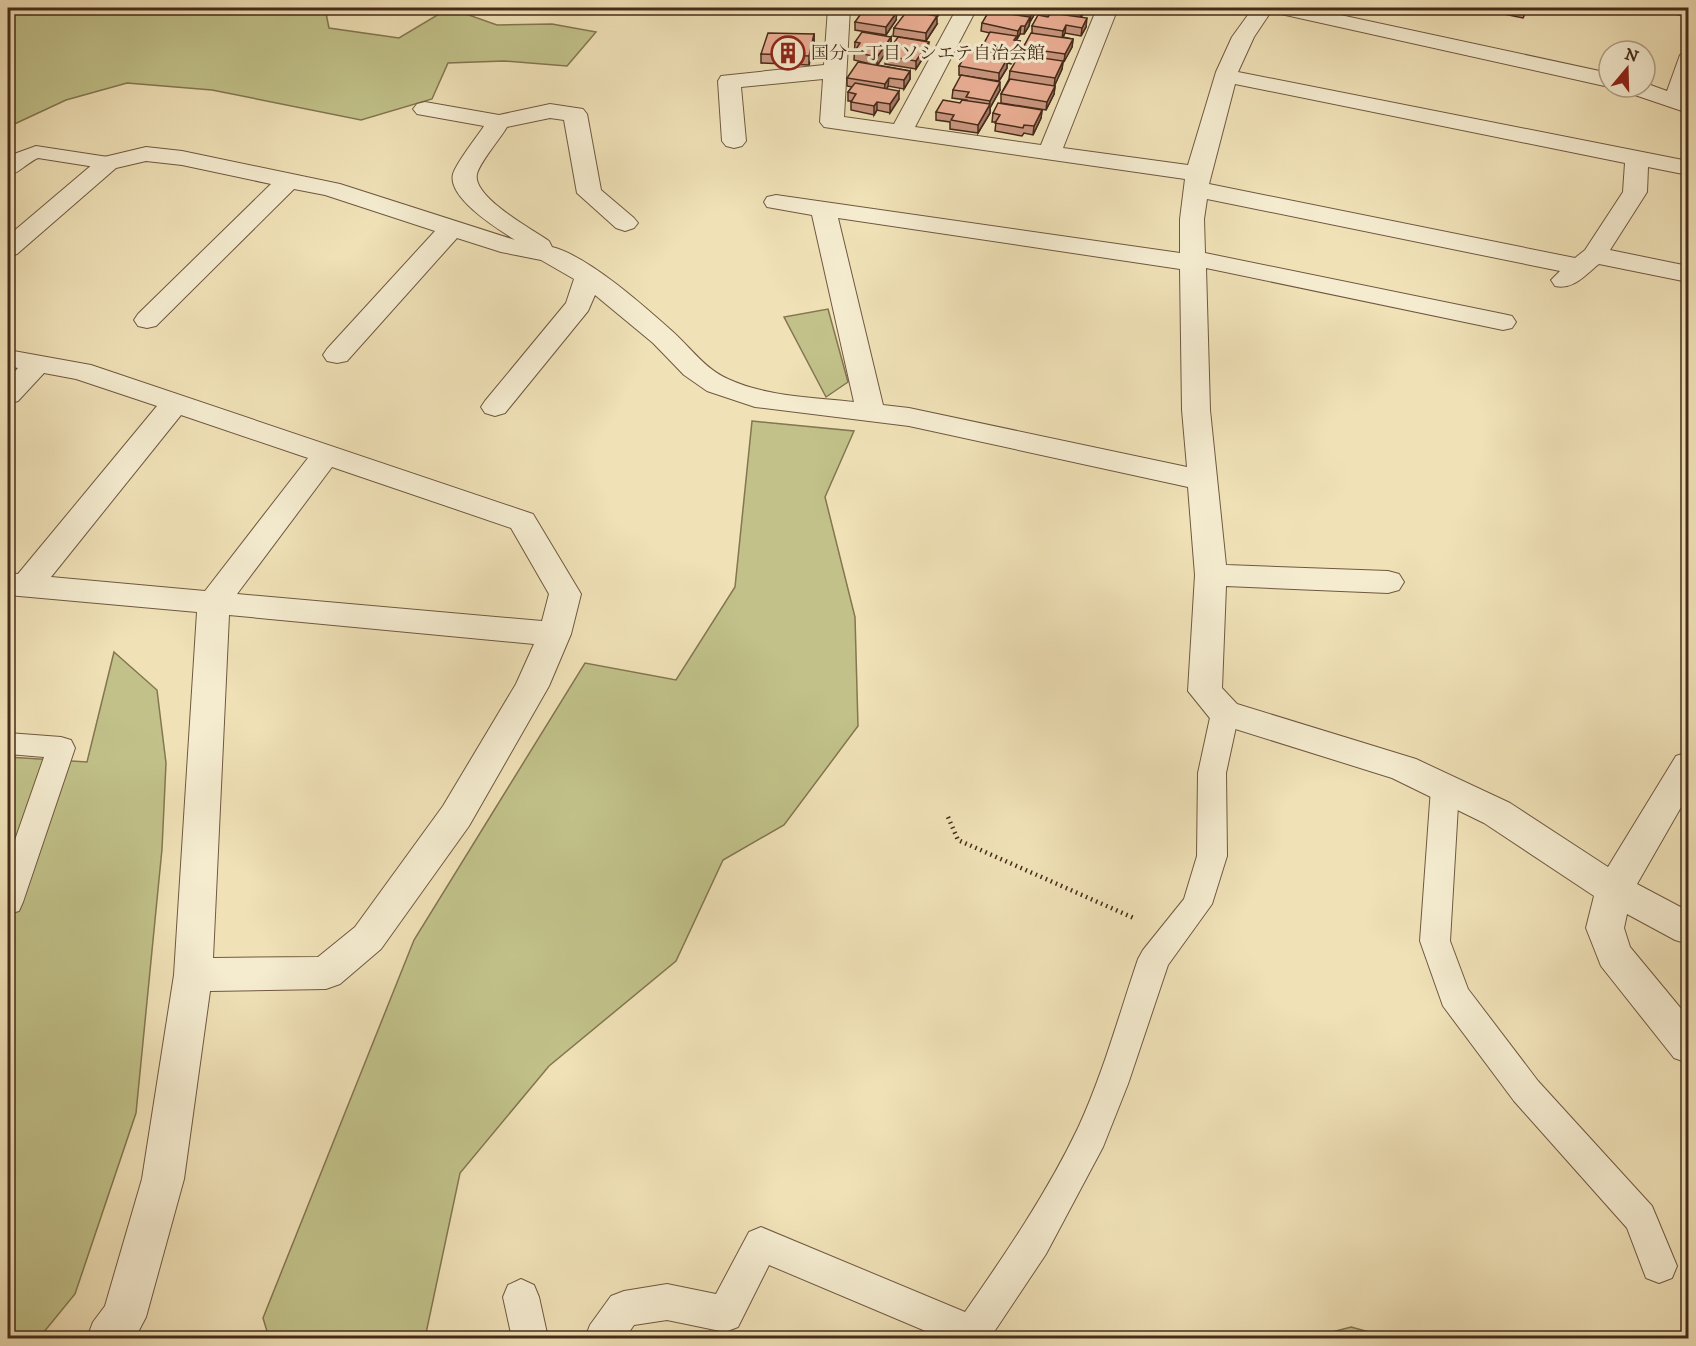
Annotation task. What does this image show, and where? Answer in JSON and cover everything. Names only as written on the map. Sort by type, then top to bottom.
[{"type":"street","points":[[839,8],[832,122],[1049,153],[1587,261],[1689,274]]},
{"type":"street","points":[[901,132],[967,8]]},
{"type":"street","points":[[1049,153],[1108,8]]},
{"type":"street","points":[[1263,8],[1243,37],[1226,76],[1197,181],[1192,219],[1196,410],[1210,575],[1205,691],[1225,714],[1404,768],[1497,813],[1614,890],[1689,930]]},
{"type":"street","points":[[1281,8],[1597,77]]},
{"type":"street","points":[[1678,8],[1689,10]]},
{"type":"street","points":[[1657,95],[1682,103],[1689,60]]},
{"type":"street","points":[[734,141],[729,81],[835,72]]},
{"type":"street","points":[[1226,76],[1689,168]]},
{"type":"street","points":[[425,110],[500,122],[550,111],[575,114],[589,193],[625,223]]},
{"type":"street","points":[[500,122],[465,173],[465,185],[484,208],[535,240],[548,254],[588,276],[663,337],[694,369],[717,385],[765,401],[909,417],[1201,480]]},
{"type":"street","points":[[8,249],[108,163],[146,154],[182,158],[331,189],[510,247],[548,254]]},
{"type":"street","points":[[1558,285],[1587,261],[1635,192],[1637,158]]},
{"type":"street","points":[[147,320],[288,180]]},
{"type":"street","points":[[776,202],[1193,261],[1503,322]]},
{"type":"street","points":[[823,209],[871,413]]},
{"type":"street","points":[[337,355],[452,228]]},
{"type":"street","points":[[495,407],[579,305],[588,276]]},
{"type":"street","points":[[8,395],[23,361],[81,371],[522,521],[565,594],[555,634],[532,686],[456,816],[368,938],[326,973],[193,975]]},
{"type":"street","points":[[17,585],[175,403]]},
{"type":"street","points":[[109,1338],[124,1317],[163,1179],[193,975],[214,602],[326,455]]},
{"type":"street","points":[[1210,575],[1388,582]]},
{"type":"street","points":[[17,585],[555,634]]},
{"type":"street","points":[[1689,765],[1614,890],[1605,928],[1614,955],[1689,1046]]},
{"type":"lane","points":[[8,170],[21,158],[36,152],[108,163]]},
{"type":"lane","points":[[603,1338],[624,1309],[667,1302],[725,1314],[761,1244],[971,1336],[1034,1242],[1091,1136],[1112,1084],[1154,959],[1197,904],[1212,856],[1212,772],[1225,714]]},
{"type":"lane","points":[[8,744],[61,748],[8,902]]},
{"type":"lane","points":[[1445,788],[1435,941],[1454,996],[1526,1091],[1640,1218],[1659,1266]]},
{"type":"lane","points":[[521,1297],[530,1338]]},
{"type":"path","points":[[948,817],[958,840],[1173,935]]},
{"type":"green space","points":[[8,8],[325,8],[329,28],[399,38],[449,8],[497,25],[552,24],[596,32],[567,66],[504,61],[448,63],[432,99],[361,120],[212,90],[127,83],[66,100],[8,127]]},
{"type":"green space","points":[[828,309],[848,382],[826,397],[784,317]]},
{"type":"green space","points":[[752,421],[854,431],[825,497],[855,617],[858,726],[784,825],[723,860],[676,961],[549,1066],[460,1173],[425,1338],[269,1338],[263,1318],[414,940],[585,663],[676,680],[735,587]]},
{"type":"green space","points":[[114,652],[157,690],[166,763],[162,849],[136,1113],[75,1294],[39,1338],[8,1338],[8,757],[87,762]]},
{"type":"green space","points":[[1351,1327],[1391,1338],[1309,1338]]},
{"type":"building","points":[[865,8],[897,12],[886,27],[855,22]]},
{"type":"building","points":[[1011,8],[1034,8],[1031,14],[1010,11]]},
{"type":"building","points":[[1040,8],[1083,8],[1075,9],[1072,14]]},
{"type":"building","points":[[907,11],[937,16],[926,33],[894,28]]},
{"type":"building","points":[[989,11],[1030,17],[1025,26],[1021,26],[1018,31],[982,23]]},
{"type":"building","points":[[1051,13],[1087,18],[1082,28],[1066,25],[1063,31],[1032,26],[1038,15],[1048,17]]},
{"type":"building","points":[[862,32],[891,37],[877,57],[854,52],[860,43],[855,42]]},
{"type":"building","points":[[990,32],[1017,36],[1014,40],[1020,41],[1011,56],[980,51]]},
{"type":"building","points":[[768,33],[814,34],[809,56],[761,54]]},
{"type":"building","points":[[1031,33],[1073,39],[1065,54],[1023,48]]},
{"type":"building","points":[[898,37],[929,42],[916,61],[885,56]]},
{"type":"building","points":[[968,51],[1007,59],[999,73],[959,66]]},
{"type":"building","points":[[1018,57],[1063,61],[1055,78],[1010,71]]},
{"type":"building","points":[[858,62],[910,71],[904,80],[889,78],[885,84],[847,78]]},
{"type":"building","points":[[961,75],[1000,82],[990,101],[966,97],[969,92],[953,90]]},
{"type":"building","points":[[1010,79],[1055,86],[1047,102],[1001,94]]},
{"type":"building","points":[[855,83],[899,91],[890,104],[877,102],[874,106],[851,102],[856,94],[848,92]]},
{"type":"building","points":[[943,100],[990,104],[978,125],[951,120],[954,115],[936,112]]},
{"type":"building","points":[[998,103],[1042,110],[1034,126],[1024,125],[1023,128],[995,123],[1000,115],[993,113]]},
{"type":"place","name":"国分一丁目ソシエテ自治会館","points":[[788,53]]}]
